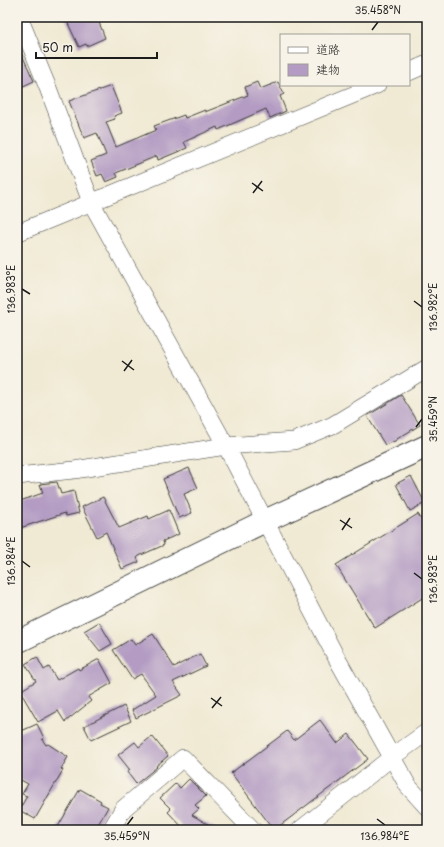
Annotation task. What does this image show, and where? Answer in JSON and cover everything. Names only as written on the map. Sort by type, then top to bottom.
[{"type":"street","points":[[19,17],[48,88],[91,202],[226,446],[336,655],[408,786],[427,807]]},
{"type":"street","points":[[410,72],[427,64]]},
{"type":"street","points":[[17,233],[375,86]]},
{"type":"street","points":[[17,476],[74,470],[226,446],[294,441],[333,425],[427,368]]},
{"type":"street","points":[[17,642],[265,521],[427,446]]},
{"type":"street","points":[[300,830],[392,757],[427,732]]},
{"type":"street","points":[[111,830],[122,809],[183,758],[253,830]]},
{"type":"building","points":[[65,17],[97,17],[105,38],[87,46],[86,44],[79,47]]},
{"type":"building","points":[[17,44],[34,81],[17,89]]},
{"type":"building","points":[[257,82],[260,89],[278,82],[284,94],[280,96],[286,111],[270,118],[266,109],[218,130],[217,127],[184,142],[187,148],[158,160],[157,156],[116,173],[118,177],[106,182],[102,174],[97,176],[91,161],[106,155],[97,133],[84,138],[69,101],[111,86],[122,113],[114,116],[115,119],[106,122],[116,147],[156,130],[154,126],[184,115],[185,118],[205,110],[205,112],[248,95],[245,87]]},
{"type":"building","points":[[401,395],[420,425],[397,440],[385,445],[367,416]]},
{"type":"building","points":[[189,468],[198,488],[184,494],[192,513],[179,518],[163,479]]},
{"type":"building","points":[[411,476],[425,503],[410,511],[396,484]]},
{"type":"building","points":[[57,482],[61,494],[74,491],[79,513],[66,516],[65,513],[17,529],[17,502],[43,493],[40,484]]},
{"type":"building","points":[[103,497],[119,528],[148,516],[149,519],[169,510],[179,534],[163,541],[164,545],[139,556],[137,558],[139,562],[122,569],[106,532],[97,537],[82,507]]},
{"type":"building","points":[[418,514],[427,529],[427,595],[375,628],[336,565]]},
{"type":"building","points":[[99,622],[112,644],[100,651],[84,631]]},
{"type":"building","points":[[153,634],[174,667],[200,654],[206,666],[173,682],[182,695],[136,718],[132,710],[156,695],[141,674],[132,679],[113,650],[131,639],[135,645]]},
{"type":"building","points":[[37,657],[44,670],[49,667],[57,680],[78,668],[79,670],[99,659],[112,683],[88,697],[91,701],[65,722],[58,711],[38,722],[20,691],[36,681],[25,664]]},
{"type":"building","points":[[124,706],[131,721],[91,740],[84,726]]},
{"type":"building","points":[[320,720],[337,743],[349,734],[368,759],[274,830],[231,773],[287,731],[294,740]]},
{"type":"building","points":[[37,724],[44,738],[42,739],[46,745],[48,744],[68,757],[61,769],[63,770],[35,819],[19,810],[27,796],[22,794],[28,784],[17,778],[17,733]]},
{"type":"building","points":[[152,736],[168,756],[136,784],[127,772],[130,770],[118,755],[135,742],[139,747]]},
{"type":"building","points":[[189,779],[206,796],[195,805],[199,809],[192,815],[218,830],[185,830],[168,812],[171,809],[160,798],[176,783],[180,788]]},
{"type":"building","points":[[80,789],[101,801],[100,803],[108,807],[95,830],[56,830]]}]
